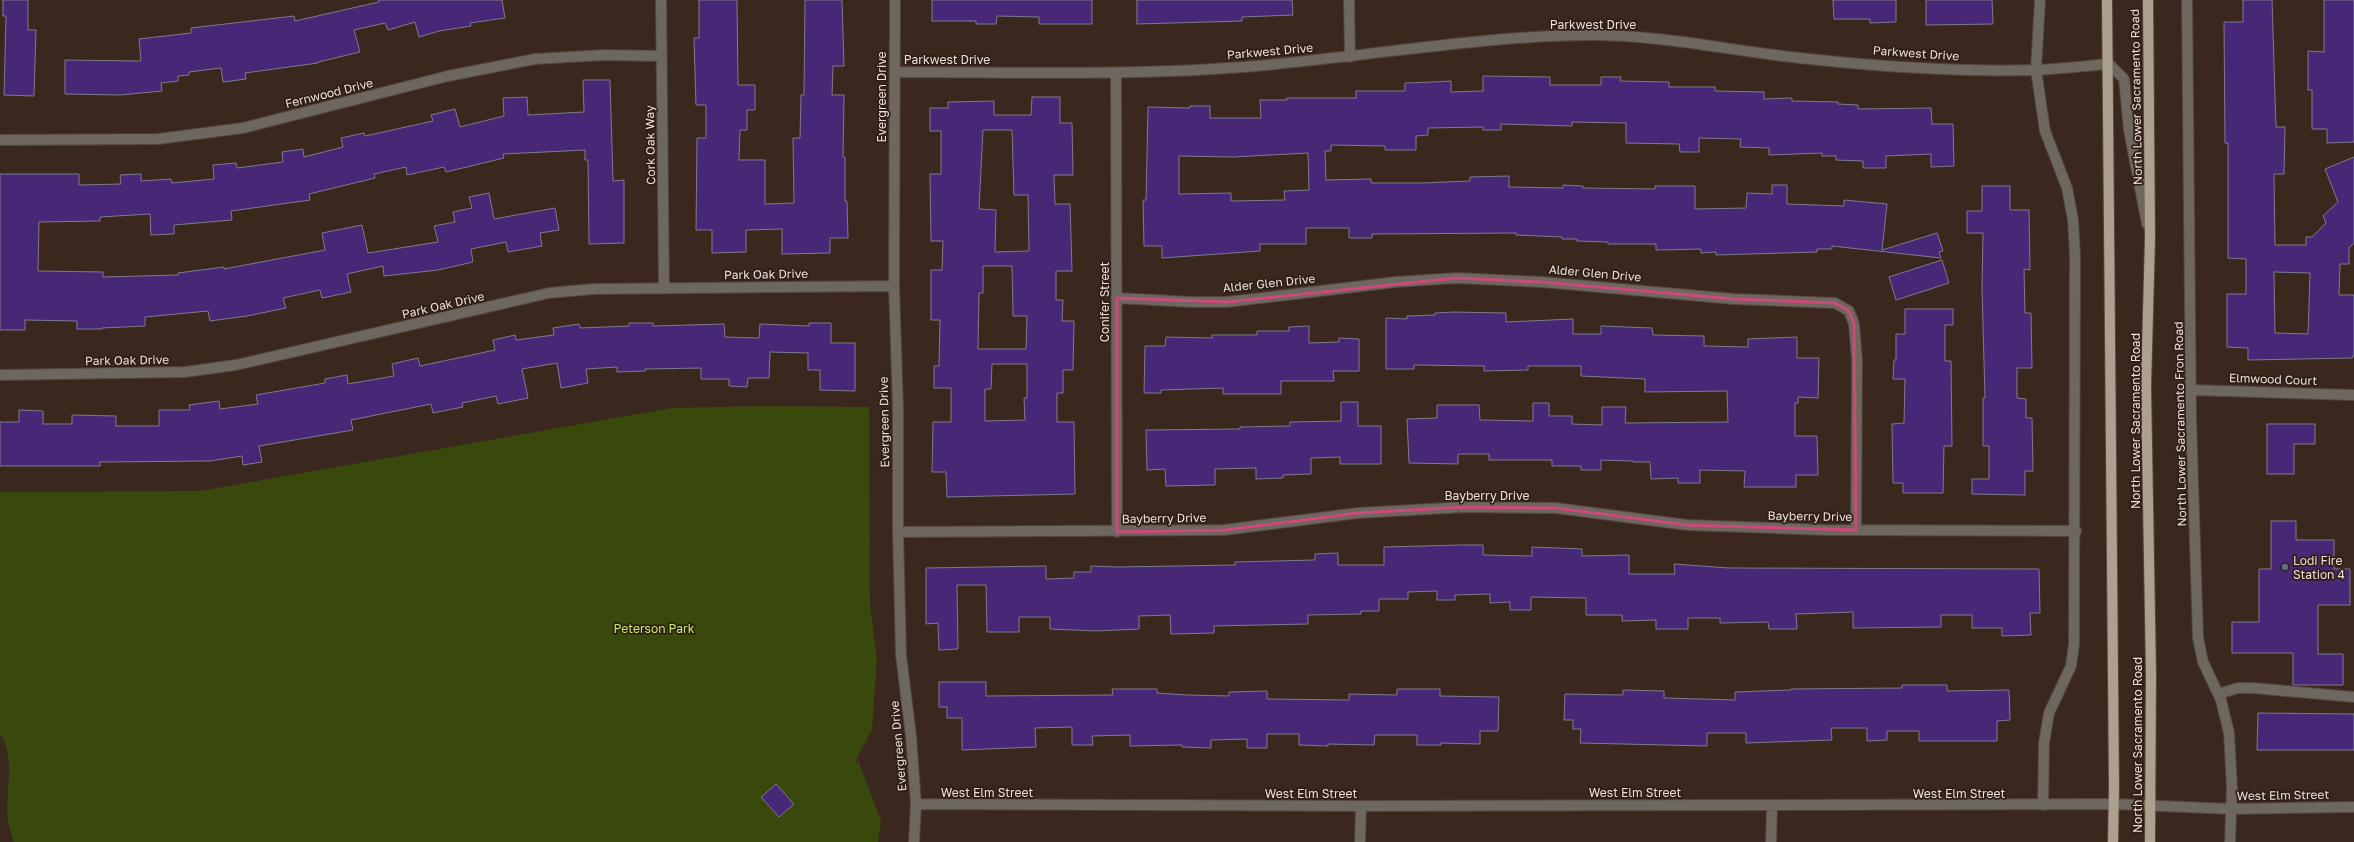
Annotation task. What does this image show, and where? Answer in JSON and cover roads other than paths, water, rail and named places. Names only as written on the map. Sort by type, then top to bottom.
[{"type":"main road","name":"North Lower Sacramento Road","points":[[2107,0],[2109,64],[2113,842]]},
{"type":"main road","name":"North Lower Sacramento Road","points":[[2148,0],[2150,238],[2146,387],[2151,674],[2150,842]]},
{"type":"street","name":"Cork Oak Way","points":[[661,0],[664,289]]},
{"type":"street","name":"Evergreen Drive","points":[[895,0],[894,286],[898,408],[898,532],[901,655],[911,736],[916,804],[914,842]]},
{"type":"street","points":[[1349,0],[1350,57]]},
{"type":"street","points":[[2040,0],[2036,70],[2044,131],[2067,188],[2073,220],[2076,263],[2076,530],[2074,644],[2071,666],[2049,713],[2044,743],[2043,805]]},
{"type":"street","name":"North Lower Sacramento Fron Road","points":[[2187,0],[2192,390],[2198,638],[2203,662],[2218,694],[2229,732],[2232,809],[2230,842]]},
{"type":"street","name":"Parkwest Drive","points":[[895,72],[1116,73],[1241,67],[1350,57],[1466,42],[1591,35],[1645,38],[1810,59],[1954,69],[2036,70],[2109,64]]},
{"type":"street","name":"Fernwood Drive","points":[[0,140],[158,139],[235,129],[448,76],[535,59],[604,55],[662,56]]},
{"type":"street","points":[[2109,64],[2124,79],[2129,130],[2150,238]]},
{"type":"street","name":"Conifer Street","points":[[1116,73],[1117,532]]},
{"type":"street","name":"Alder Glen Drive","points":[[1117,298],[1191,302],[1227,302],[1396,282],[1456,278],[1542,282],[1734,298],[1835,303],[1849,310],[1854,324],[1857,360],[1856,530]]},
{"type":"street","name":"Park Oak Drive","points":[[0,375],[185,372],[236,366],[549,294],[594,289],[894,286]]},
{"type":"street","name":"Elmwood Court","points":[[2192,390],[2354,395]]},
{"type":"street","name":"Bayberry Drive","points":[[898,532],[1117,532],[1224,530],[1358,513],[1465,507],[1556,508],[1687,525],[1856,530],[2076,530]]},
{"type":"street","points":[[2218,694],[2238,688],[2253,688],[2354,697]]},
{"type":"street","name":"West Elm Street","points":[[916,804],[1360,806],[2114,804],[2232,809],[2354,807]]},
{"type":"street","points":[[1360,806],[1360,842]]},
{"type":"street","points":[[1771,842],[1772,806]]},
{"type":"place","name":"Lodi Fire Station 4","points":[[2285,567]]},
{"type":"park label","name":"Peterson Park","points":[[654,628]]}]
